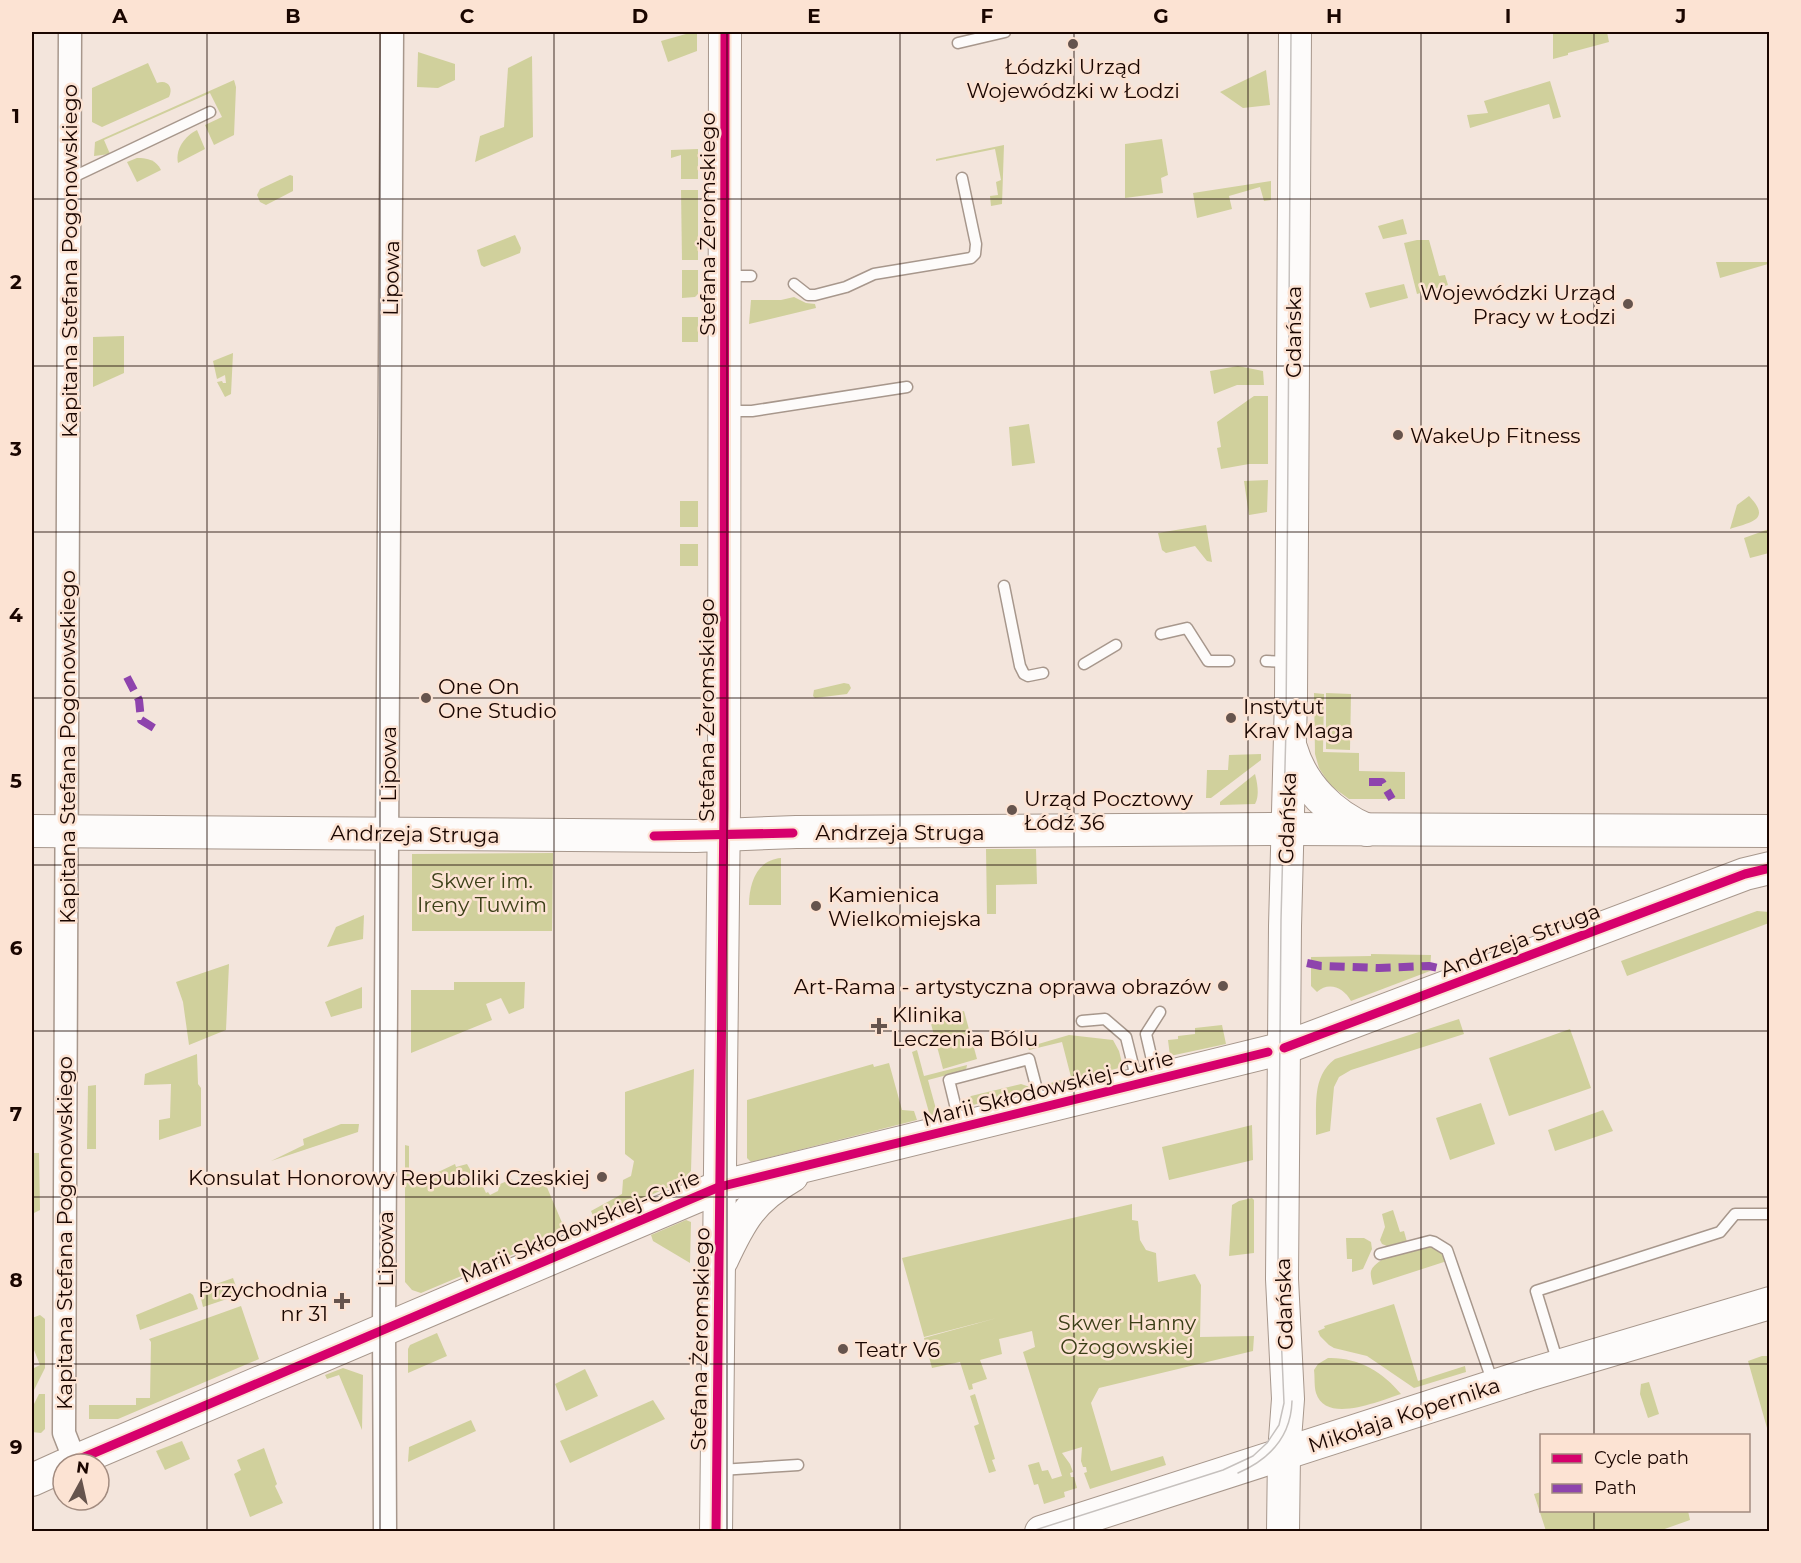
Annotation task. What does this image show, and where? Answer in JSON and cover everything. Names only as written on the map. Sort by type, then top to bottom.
[{"type":"street","name":"Kapitana Stefana Pogonowskiego","points":[[67,1452],[64,1433],[64,1020],[67,831],[70,32]]},
{"type":"street","name":"Lipowa","points":[[386,1532],[384,1329],[392,32]]},
{"type":"street","name":"Stefana Żeromskiego","points":[[716,1532],[724,836],[724,411],[738,276],[725,32]]},
{"type":"street","name":"Gdańska","points":[[1283,1532],[1284,1453],[1288,1399],[1282,1279],[1290,742],[1278,662],[1295,32]]},
{"type":"street","points":[[1290,742],[1293,755],[1322,800],[1341,816],[1368,830]]},
{"type":"street","name":"Andrzeja Struga","points":[[32,831],[724,836],[796,832],[1287,829],[1770,831]]},
{"type":"street","name":"Andrzeja Struga","points":[[1284,1048],[1744,874],[1770,868]]},
{"type":"street","name":"Marii Skłodowskiej-Curie","points":[[97,1452],[719,1187],[1284,1048]]},
{"type":"street","points":[[720,1264],[734,1233],[754,1203],[779,1184],[814,1164]]},
{"type":"street","name":"Mikołaja Kopernika","points":[[1041,1532],[1494,1386],[1770,1303]]},
{"type":"street","name":"Marii Skłodowskiej-Curie","points":[[32,1480],[51,1472]]},
{"type":"lane","points":[[958,43],[1005,32]]},
{"type":"lane","points":[[68,179],[210,112]]},
{"type":"lane","points":[[794,284],[808,295],[814,295],[846,287],[873,274],[971,258],[975,255],[975,244],[962,178]]},
{"type":"lane","points":[[724,411],[752,411],[907,387]]},
{"type":"lane","points":[[1004,586],[1020,666],[1024,674],[1028,676],[1043,673]]},
{"type":"lane","points":[[1161,634],[1186,628],[1208,661],[1229,661]]},
{"type":"lane","points":[[1084,664],[1116,645]]},
{"type":"lane","points":[[1148,1082],[1146,1034],[1160,1012]]},
{"type":"lane","points":[[1082,1021],[1105,1019],[1126,1037],[1148,1082]]},
{"type":"lane","points":[[961,1128],[949,1080],[1029,1059],[1042,1108]]},
{"type":"lane","points":[[1558,1366],[1536,1291],[1720,1232],[1735,1214],[1770,1215]]},
{"type":"lane","points":[[1380,1254],[1430,1241],[1447,1250],[1494,1386]]},
{"type":"lane","points":[[717,1470],[798,1465]]},
{"type":"green space","points":[[697,32],[697,51],[668,62],[661,41]]},
{"type":"green space","points":[[1553,32],[1607,32],[1609,42],[1553,59]]},
{"type":"green space","points":[[418,52],[455,64],[455,80],[438,88],[417,87]]},
{"type":"green space","points":[[532,56],[533,137],[475,162],[480,136],[504,127],[508,68]]},
{"type":"green space","points":[[148,63],[157,83],[164,82],[169,85],[171,90],[169,97],[102,127],[92,122],[92,88]]},
{"type":"green space","points":[[1266,70],[1270,105],[1243,108],[1220,92]]},
{"type":"green space","points":[[234,80],[236,87],[234,135],[214,145],[205,125],[222,117],[210,93],[104,140],[110,154],[94,156],[95,142]]},
{"type":"green space","points":[[1550,81],[1561,117],[1553,119],[1549,104],[1470,128],[1467,115],[1488,113],[1484,101]]},
{"type":"green space","points":[[197,130],[205,149],[178,163],[178,153],[182,144]]},
{"type":"green space","points":[[1162,139],[1168,175],[1161,178],[1163,193],[1125,198],[1125,144]]},
{"type":"green space","points":[[1004,145],[1002,204],[991,206],[990,196],[998,195],[996,182],[1001,180],[995,149],[936,161],[936,159]]},
{"type":"green space","points":[[698,149],[698,179],[681,179],[681,155],[671,158],[671,150]]},
{"type":"green space","points":[[137,158],[151,160],[161,170],[137,182],[127,162]]},
{"type":"green space","points":[[290,175],[293,176],[293,191],[266,205],[260,202],[257,195],[260,189]]},
{"type":"green space","points":[[1271,181],[1271,200],[1264,201],[1260,187],[1229,196],[1232,209],[1197,218],[1193,193]]},
{"type":"green space","points":[[681,190],[698,190],[698,260],[682,260]]},
{"type":"green space","points":[[1403,219],[1407,234],[1383,239],[1378,226]]},
{"type":"green space","points":[[515,235],[521,248],[520,253],[484,267],[481,265],[477,250]]},
{"type":"green space","points":[[1429,240],[1439,276],[1445,275],[1448,285],[1417,294],[1404,243]]},
{"type":"green space","points":[[1716,262],[1768,262],[1768,264],[1720,278]]},
{"type":"green space","points":[[682,270],[698,270],[698,294],[695,297],[682,298]]},
{"type":"green space","points":[[1404,284],[1408,298],[1370,308],[1365,293]]},
{"type":"green space","points":[[794,297],[806,303],[815,304],[816,308],[749,324],[751,300],[781,300]]},
{"type":"green space","points":[[682,317],[698,317],[698,342],[682,342]]},
{"type":"green space","points":[[124,336],[124,373],[93,387],[93,337]]},
{"type":"green space","points":[[233,353],[231,394],[225,397],[217,382],[226,383],[225,375],[217,379],[213,361]]},
{"type":"green space","points":[[1238,366],[1263,371],[1264,385],[1237,385],[1214,394],[1210,371]]},
{"type":"green space","points":[[1254,396],[1268,396],[1268,464],[1249,464],[1221,469],[1217,448],[1221,447],[1217,422]]},
{"type":"green space","points":[[1029,424],[1035,463],[1012,466],[1009,427]]},
{"type":"green space","points":[[1268,480],[1267,512],[1249,515],[1244,481]]},
{"type":"green space","points":[[1749,496],[1756,504],[1759,515],[1751,522],[1730,529],[1737,505]]},
{"type":"green space","points":[[680,501],[698,501],[698,527],[680,527]]},
{"type":"green space","points":[[1206,525],[1212,562],[1207,561],[1195,546],[1166,553],[1162,550],[1158,533]]},
{"type":"green space","points":[[1769,529],[1769,553],[1750,558],[1744,538]]},
{"type":"green space","points":[[680,544],[698,544],[698,566],[680,566]]},
{"type":"green space","points":[[844,683],[849,684],[851,688],[847,694],[815,698],[813,696],[814,690]]},
{"type":"green space","points":[[1314,693],[1324,694],[1323,752],[1359,753],[1359,771],[1405,772],[1405,799],[1349,799],[1330,785],[1319,768],[1315,754]]},
{"type":"green space","points":[[1326,693],[1351,694],[1350,750],[1326,749]]},
{"type":"green space","points":[[1261,754],[1261,760],[1211,798],[1206,798],[1207,770],[1228,770],[1229,755]]},
{"type":"green space","points":[[1255,774],[1258,793],[1255,804],[1220,805],[1220,802]]},
{"type":"green space","points":[[986,849],[1036,849],[1037,884],[996,885],[996,914],[987,914]]},
{"type":"green space","name":"Skwer im. Ireny Tuwim","points":[[553,853],[552,931],[412,931],[412,854]]},
{"type":"green space","points":[[781,858],[781,905],[749,905],[753,881],[760,868],[766,863]]},
{"type":"green space","points":[[1757,911],[1769,912],[1769,923],[1627,976],[1621,961]]},
{"type":"green space","points":[[364,915],[363,939],[327,947],[336,927]]},
{"type":"green space","points":[[1371,954],[1431,955],[1430,971],[1351,1001],[1348,996],[1336,988],[1326,987],[1317,992],[1311,986],[1311,957],[1371,956]]},
{"type":"green space","points":[[229,964],[226,1030],[189,1045],[183,1002],[176,982]]},
{"type":"green space","points":[[454,982],[525,982],[524,1008],[509,1014],[501,998],[486,1004],[492,1020],[411,1053],[411,990],[454,990]]},
{"type":"green space","points":[[362,987],[362,1008],[331,1017],[325,1002]]},
{"type":"green space","points":[[964,1011],[977,1059],[943,1069],[930,1020]]},
{"type":"green space","points":[[1459,1019],[1464,1034],[1351,1070],[1339,1077],[1334,1087],[1330,1131],[1316,1135],[1316,1103],[1319,1084],[1327,1066],[1335,1059]]},
{"type":"green space","points":[[1222,1025],[1226,1044],[1170,1056],[1168,1040],[1195,1034],[1195,1028]]},
{"type":"green space","points":[[1570,1029],[1591,1088],[1509,1116],[1489,1058]]},
{"type":"green space","points":[[1069,1035],[1113,1040],[1119,1051],[1123,1067],[1044,1087],[1044,1085],[1071,1077],[1062,1042],[1029,1050],[1028,1047]]},
{"type":"green space","points":[[917,1050],[924,1076],[967,1065],[966,1070],[928,1080],[936,1109],[946,1112],[930,1116],[912,1052]]},
{"type":"green space","points":[[197,1054],[198,1084],[201,1088],[201,1126],[159,1140],[159,1120],[170,1118],[171,1084],[144,1085],[145,1074]]},
{"type":"green space","points":[[889,1063],[902,1110],[914,1111],[917,1120],[751,1162],[747,1158],[747,1100],[873,1064],[874,1067]]},
{"type":"green space","points":[[694,1069],[691,1171],[680,1182],[595,1220],[591,1211],[622,1194],[623,1180],[631,1176],[634,1161],[625,1154],[625,1092]]},
{"type":"green space","points":[[1021,1084],[1032,1090],[965,1107],[971,1096]]},
{"type":"green space","points":[[96,1085],[96,1149],[87,1149],[88,1086]]},
{"type":"green space","points":[[1481,1103],[1495,1144],[1450,1160],[1436,1118]]},
{"type":"green space","points":[[1603,1110],[1613,1131],[1555,1151],[1548,1130]]},
{"type":"green space","points":[[341,1124],[359,1124],[358,1132],[271,1161],[304,1145],[303,1139]]},
{"type":"green space","points":[[1252,1125],[1253,1160],[1169,1180],[1162,1147]]},
{"type":"green space","points":[[405,1145],[409,1146],[409,1171],[412,1178],[408,1180],[411,1185],[455,1164],[456,1167],[467,1164],[471,1171],[475,1169],[486,1193],[490,1195],[498,1191],[500,1184],[512,1179],[515,1185],[522,1181],[520,1176],[540,1171],[566,1232],[421,1293],[412,1290],[405,1282]]},
{"type":"green space","points":[[32,1153],[39,1153],[40,1210],[32,1214]]},
{"type":"green space","points":[[1252,1198],[1254,1200],[1254,1253],[1229,1256],[1232,1205]]},
{"type":"green space","name":"Skwer Hanny Ożogowskiej","points":[[1132,1204],[1132,1220],[1138,1221],[1140,1240],[1146,1250],[1156,1253],[1158,1282],[1195,1274],[1201,1285],[1200,1337],[1254,1336],[1253,1351],[1099,1388],[1091,1403],[1111,1471],[1163,1456],[1166,1465],[1090,1489],[1084,1473],[1087,1472],[1086,1467],[1083,1467],[1081,1461],[1082,1447],[1062,1453],[1070,1464],[1073,1472],[1070,1473],[1071,1477],[1074,1477],[1077,1488],[1064,1492],[1065,1497],[1044,1504],[1038,1484],[1034,1485],[1028,1465],[1039,1462],[1042,1471],[1048,1470],[1052,1479],[1062,1476],[1023,1352],[1035,1347],[1032,1331],[999,1339],[1002,1354],[980,1360],[987,1379],[972,1384],[973,1389],[969,1390],[960,1362],[932,1368],[924,1338],[997,1318],[924,1337],[902,1258]]},
{"type":"green space","points":[[1393,1210],[1400,1232],[1404,1231],[1407,1242],[1389,1247],[1382,1244],[1380,1240],[1385,1227],[1382,1214]]},
{"type":"green space","points":[[686,1220],[691,1222],[690,1263],[653,1241],[651,1235]]},
{"type":"green space","points":[[1346,1238],[1364,1238],[1371,1242],[1372,1249],[1363,1269],[1352,1272],[1352,1259],[1347,1259]]},
{"type":"green space","points":[[1431,1244],[1443,1252],[1447,1261],[1373,1285],[1371,1271],[1375,1265],[1389,1256]]},
{"type":"green space","points":[[233,1278],[239,1295],[203,1307],[199,1290]]},
{"type":"green space","points":[[190,1293],[198,1309],[140,1330],[136,1315]]},
{"type":"green space","points":[[1394,1304],[1418,1381],[1465,1366],[1466,1372],[1414,1388],[1367,1356],[1334,1348],[1320,1336],[1318,1331],[1325,1328],[1324,1326]]},
{"type":"green space","points":[[241,1306],[259,1359],[118,1419],[89,1419],[89,1405],[136,1405],[136,1398],[150,1398],[151,1342],[149,1339]]},
{"type":"green space","points":[[40,1315],[45,1319],[45,1368],[32,1394],[32,1369],[40,1365],[32,1345],[32,1318]]},
{"type":"green space","points":[[437,1333],[447,1356],[408,1373],[410,1345]]},
{"type":"green space","points":[[1769,1356],[1769,1435],[1748,1361]]},
{"type":"green space","points":[[1328,1358],[1350,1360],[1369,1367],[1401,1394],[1355,1408],[1331,1408],[1322,1402],[1316,1393],[1314,1370],[1318,1364]]},
{"type":"green space","points":[[343,1368],[363,1375],[362,1430],[339,1375],[327,1379],[325,1375]]},
{"type":"green space","points":[[585,1369],[598,1396],[566,1411],[555,1384]]},
{"type":"green space","points":[[1649,1382],[1659,1414],[1648,1418],[1640,1394],[1641,1384]]},
{"type":"green space","points":[[39,1394],[45,1394],[45,1429],[41,1433],[32,1432],[32,1408]]},
{"type":"green space","points":[[975,1394],[995,1459],[992,1460],[996,1471],[989,1473],[974,1426],[979,1424],[970,1396]]},
{"type":"green space","points":[[653,1400],[665,1419],[570,1463],[560,1441]]},
{"type":"green space","points":[[471,1420],[476,1431],[408,1462],[409,1447]]},
{"type":"green space","points":[[182,1441],[190,1459],[165,1470],[156,1451]]},
{"type":"green space","points":[[264,1448],[277,1484],[275,1486],[283,1503],[250,1517],[234,1474],[241,1470],[237,1460]]},
{"type":"green space","points":[[1540,1492],[1540,1512],[1688,1512],[1690,1520],[1659,1531],[1546,1531],[1534,1494]]},
{"type":"tram line","points":[[1029,1532],[1223,1470],[1253,1456],[1267,1443],[1279,1425],[1284,1403],[1278,1264],[1281,920],[1286,728],[1291,32]]},
{"type":"tram line","points":[[1238,1473],[1260,1461],[1277,1445],[1288,1425],[1292,1401]]},
{"type":"marked path","points":[[127,677],[139,700],[141,720],[154,728]]},
{"type":"marked path","points":[[1369,782],[1382,782],[1392,799]]},
{"type":"marked path","points":[[1307,963],[1321,966],[1379,968],[1429,966],[1442,969]]},
{"type":"cycle path","points":[[716,1532],[724,807],[725,32]]},
{"type":"cycle path","points":[[654,836],[793,833]]},
{"type":"cycle path","points":[[1284,1048],[1745,874],[1770,868]]},
{"type":"cycle path","points":[[96,1452],[719,1187],[1268,1052]]},
{"type":"place","name":"Łódzki Urząd Wojewódzki w Łodzi","points":[[1073,44]]},
{"type":"place","name":"Wojewódzki Urząd Pracy w Łodzi","points":[[1628,304]]},
{"type":"place","name":"WakeUp Fitness","points":[[1398,435]]},
{"type":"place","name":"One On One Studio","points":[[426,698]]},
{"type":"place","name":"Instytut Krav Maga","points":[[1231,718]]},
{"type":"place","name":"Urząd Pocztowy Łódź 36","points":[[1012,810]]},
{"type":"place","name":"Kamienica Wielkomiejska","points":[[816,906]]},
{"type":"place","name":"Art-Rama - artystyczna oprawa obrazów","points":[[1223,986]]},
{"type":"place","name":"Klinika Leczenia Bólu","points":[[879,1026]]},
{"type":"place","name":"Konsulat Honorowy Republiki Czeskiej","points":[[602,1177]]},
{"type":"place","name":"Przychodnia nr 31","points":[[342,1301]]},
{"type":"place","name":"Teatr V6","points":[[843,1349]]}]
